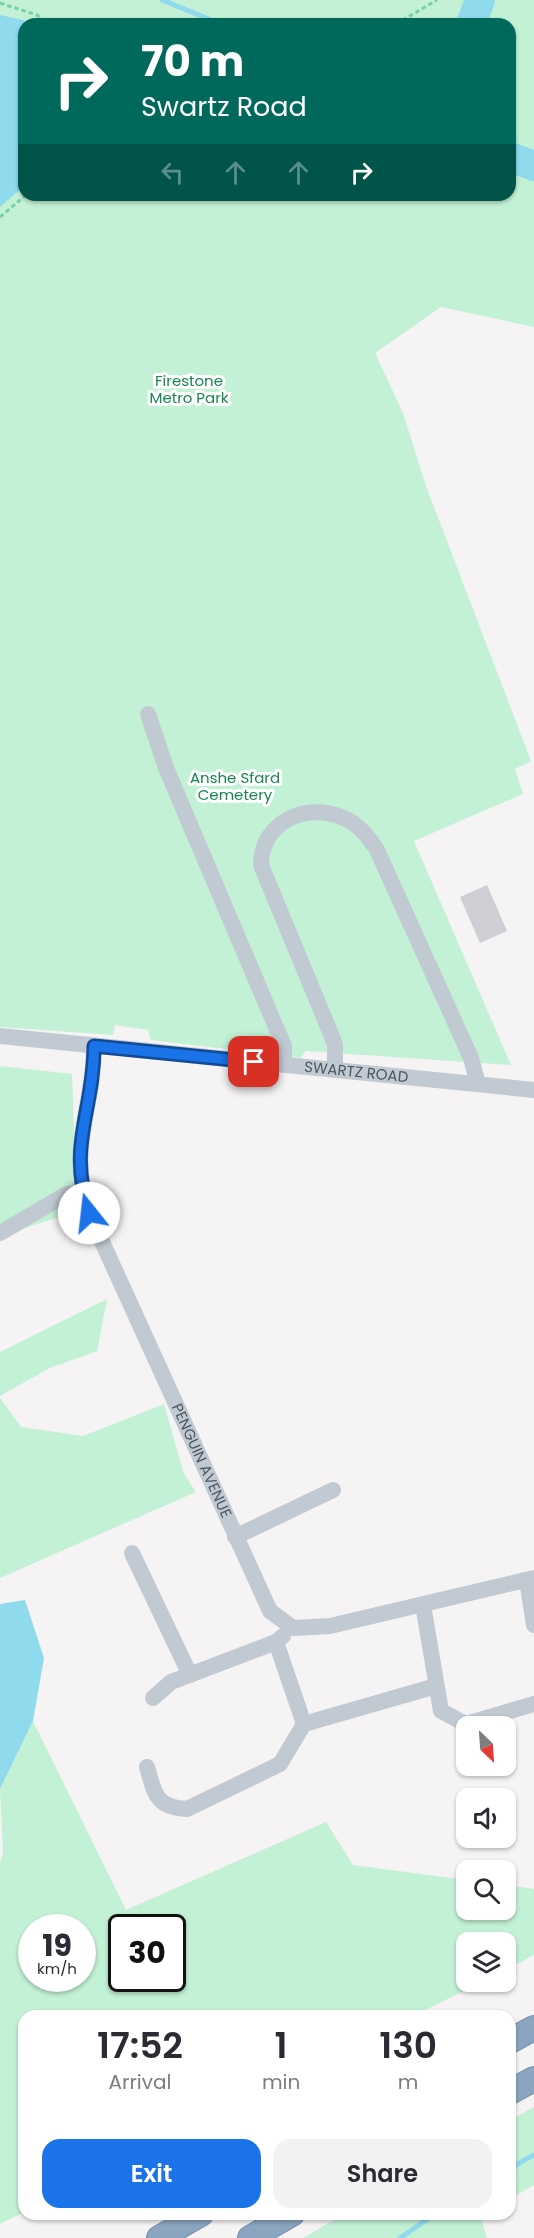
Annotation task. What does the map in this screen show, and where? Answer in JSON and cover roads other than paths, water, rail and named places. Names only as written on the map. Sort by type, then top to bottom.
[{"type":"highway","points":[[516,2038],[534,2028]]},
{"type":"highway","points":[[516,2089],[534,2079]]},
{"type":"highway","points":[[159,2238],[190,2220]]},
{"type":"highway","points":[[250,2238],[282,2220]]},
{"type":"street","points":[[148,714],[166,768],[284,1046],[284,1065]]},
{"type":"street","points":[[335,1070],[335,1044],[261,866],[261,851],[266,839],[280,823],[300,813],[335,815],[352,822],[368,836],[471,1058],[478,1084]]},
{"type":"street","name":"SWARTZ ROAD","points":[[0,1036],[534,1090]]},
{"type":"street","name":"PENGUIN AVENUE","points":[[94,1046],[94,1062],[79,1142],[82,1191],[89,1213],[270,1611],[278,1620],[293,1628]]},
{"type":"street","points":[[0,1233],[67,1194],[82,1191]]},
{"type":"street","points":[[235,1537],[333,1490]]},
{"type":"street","points":[[132,1553],[190,1675]]},
{"type":"street","points":[[153,1698],[171,1682],[276,1642],[293,1628],[330,1626],[530,1579],[534,1625]]},
{"type":"street","points":[[423,1605],[441,1711],[466,1724],[534,1704]]},
{"type":"street","points":[[276,1642],[304,1724]]},
{"type":"street","points":[[147,1767],[157,1799],[171,1808],[186,1809],[280,1764],[304,1724],[436,1686]]},
{"type":"water","points":[[0,15],[18,19],[18,191],[0,207]]},
{"type":"water","points":[[25,1600],[44,1658],[33,1721],[0,1789],[0,1604]]},
{"type":"waterway","points":[[162,0],[206,18]]},
{"type":"waterway","points":[[473,18],[480,0]]},
{"type":"waterway","points":[[516,159],[534,166]]},
{"type":"waterway","points":[[516,2165],[534,2155]]},
{"type":"waterway","points":[[400,2238],[426,2220]]},
{"type":"park label","name":"Firestone Metro Park","points":[[189,390]]},
{"type":"park label","name":"Anshe Sfard Cemetery","points":[[235,786]]}]
